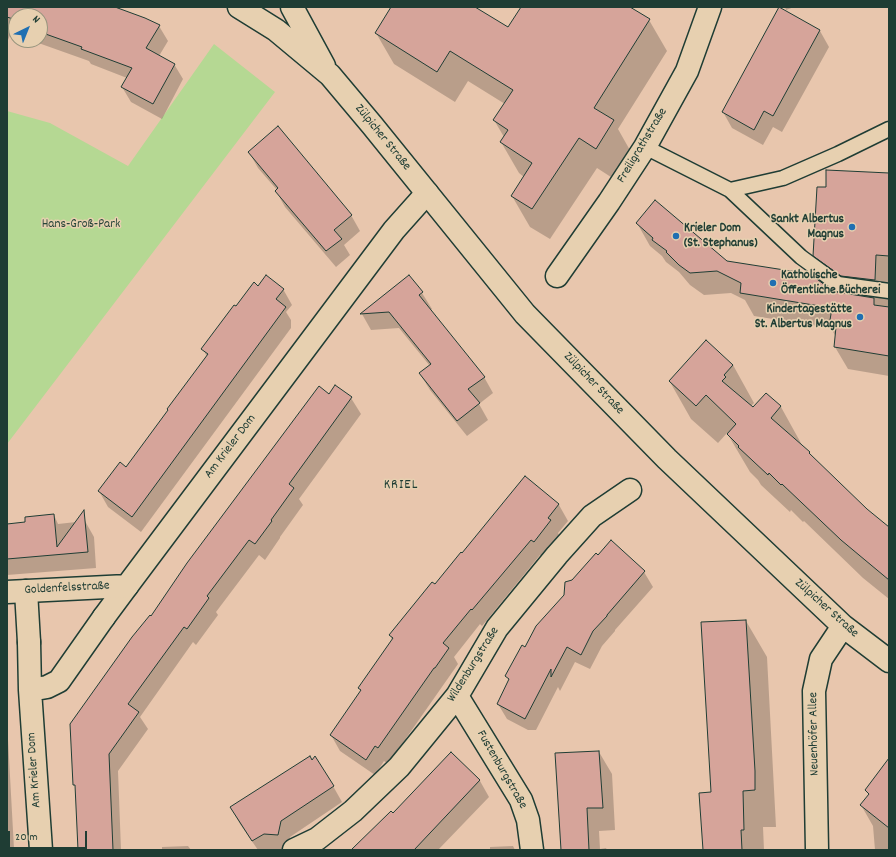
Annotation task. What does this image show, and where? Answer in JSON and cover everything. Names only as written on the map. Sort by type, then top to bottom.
[{"type":"street","name":"Zülpicher Straße","points":[[239,7],[276,30],[330,75],[525,314],[666,459],[843,626],[889,661]]},
{"type":"street","name":"Zülpicher Straße","points":[[292,7],[330,75]]},
{"type":"street","name":"Freiligrathstraße","points":[[557,276],[609,202],[645,147],[687,71],[710,7]]},
{"type":"street","name":"Am Krieler Dom","points":[[30,690],[47,687],[60,680],[126,586],[394,230],[427,193]]},
{"type":"street","name":"Wildenburgstraße","points":[[294,850],[317,839],[353,811],[399,767],[457,696],[497,628],[557,555],[592,516],[630,490]]},
{"type":"street","name":"Goldenfelsstraße","points":[[17,591],[126,586]]},
{"type":"street","name":"Am Krieler Dom","points":[[17,591],[29,642],[30,690],[41,850]]},
{"type":"street","name":"Neuenhöfer Allee","points":[[818,850],[814,691],[821,659],[843,626]]},
{"type":"street","name":"Fustenburgstraße","points":[[457,696],[521,800],[528,820],[532,850]]},
{"type":"lane","points":[[730,190],[783,178],[838,154],[889,129]]},
{"type":"lane","points":[[645,147],[730,190],[801,257],[838,284],[889,291]]},
{"type":"green space","name":"Hans-Groß-Park","points":[[214,44],[275,92],[7,444],[7,111],[50,123],[128,166]]},
{"type":"building","points":[[7,7],[115,7],[160,25],[146,48],[175,64],[153,104],[121,87],[132,68],[48,35],[48,8],[8,8],[7,17]]},
{"type":"building","points":[[391,7],[475,7],[508,27],[521,7],[630,7],[650,19],[594,108],[614,120],[596,149],[579,138],[532,209],[511,196],[532,163],[500,142],[508,130],[493,120],[513,90],[450,51],[437,72],[375,33]]},
{"type":"building","points":[[779,7],[820,30],[773,116],[764,111],[754,130],[722,112]]},
{"type":"building","points":[[278,126],[352,215],[334,230],[342,239],[326,251],[275,191],[278,188],[248,152]]},
{"type":"building","name":"Sankt Albertus Magnus","points":[[826,170],[889,173],[889,256],[876,255],[875,280],[841,276],[813,256],[817,187],[826,187]]},
{"type":"building","points":[[655,200],[727,261],[810,274],[833,291],[874,298],[874,305],[889,307],[889,356],[834,347],[836,327],[829,326],[832,308],[740,293],[741,283],[717,271],[690,273],[679,265],[666,252],[667,251],[652,240],[653,238],[636,223]]},
{"type":"building","points":[[266,275],[284,289],[276,299],[286,307],[132,517],[98,491],[120,462],[126,467],[208,354],[201,349],[234,305],[236,306],[254,282],[258,286]]},
{"type":"building","points":[[409,275],[423,292],[419,295],[485,377],[468,389],[480,403],[457,421],[419,373],[431,364],[389,312],[360,314]]},
{"type":"building","points":[[706,340],[733,365],[724,375],[726,377],[722,381],[753,407],[766,393],[781,406],[771,418],[810,452],[809,453],[867,509],[889,527],[889,580],[841,540],[782,484],[781,485],[769,473],[768,475],[738,447],[739,446],[727,434],[736,424],[706,395],[696,406],[669,381]]},
{"type":"building","points":[[335,385],[352,397],[289,484],[294,488],[255,544],[249,540],[207,596],[209,598],[187,629],[184,627],[128,704],[139,712],[109,754],[113,850],[78,850],[70,724],[132,637],[150,615],[151,616],[187,563],[319,386],[329,394]]},
{"type":"building","points":[[525,476],[559,504],[548,518],[551,520],[534,542],[531,540],[443,643],[449,648],[378,748],[375,746],[366,760],[330,735],[361,690],[358,688],[393,638],[389,635],[432,582],[435,584],[461,552],[462,553]]},
{"type":"building","points":[[84,510],[88,552],[7,559],[7,524],[25,522],[25,517],[54,514],[57,547]]},
{"type":"building","points":[[611,540],[645,571],[593,631],[581,655],[567,647],[551,677],[551,669],[525,719],[497,704],[509,679],[505,676],[522,645],[525,647],[536,626],[564,595],[565,582],[572,580],[596,553],[598,555]]},
{"type":"building","points":[[746,620],[755,790],[743,791],[744,830],[741,830],[742,850],[703,850],[699,793],[711,792],[701,622]]},
{"type":"building","points":[[599,751],[603,808],[587,808],[589,850],[561,850],[555,753]]},
{"type":"building","points":[[451,752],[480,780],[414,850],[351,850],[391,811],[393,813]]},
{"type":"building","points":[[310,756],[312,760],[315,756],[334,786],[281,821],[278,835],[264,834],[252,841],[230,807]]},
{"type":"building","points":[[889,758],[889,828],[860,805],[869,794],[865,790]]},
{"type":"place","name":"Sankt Albertus Magnus","points":[[852,227]]},
{"type":"place","name":"Krieler Dom (St. Stephanus)","points":[[676,236]]},
{"type":"place","name":"Katholische Öffentliche Bücherei","points":[[773,283]]},
{"type":"place","name":"Kindertagestätte St. Albertus Magnus","points":[[860,317]]},
{"type":"district","name":"KRIEL","points":[[401,486]]}]
